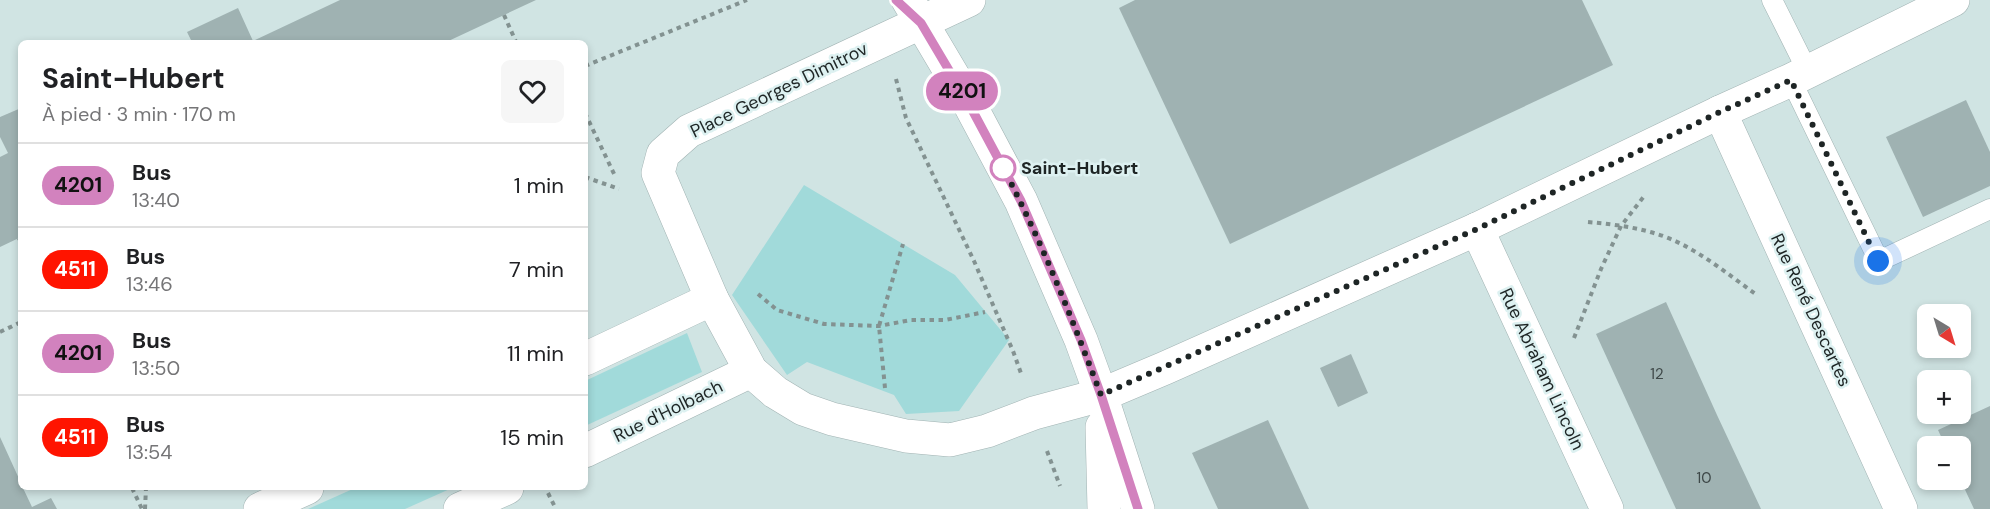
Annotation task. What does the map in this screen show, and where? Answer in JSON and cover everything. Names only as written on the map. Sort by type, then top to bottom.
[{"type":"street","points":[[896,0],[915,11],[969,104],[1021,201],[1081,340],[1138,509]]},
{"type":"street","name":"Place Georges Dimitrov","points":[[969,0],[915,11],[883,40],[689,130],[663,154],[658,173],[712,299],[751,371],[775,392],[803,409],[832,419],[906,436],[950,440],[987,431],[1034,413],[1101,395],[1477,229],[1800,76],[1953,0]]},
{"type":"street","name":"Rue René Descartes","points":[[1720,112],[1901,509]]},
{"type":"street","name":"Rue Abraham Lincoln","points":[[1477,229],[1606,509]]},
{"type":"street","points":[[588,358],[712,299]]},
{"type":"street","name":"Rue d'Holbach","points":[[588,450],[751,371]]},
{"type":"street","points":[[1101,395],[1104,509]]},
{"type":"street","points":[[260,509],[303,490]]},
{"type":"street","points":[[460,509],[503,490]]},
{"type":"lane","points":[[1772,0],[1800,76],[1878,261],[1990,209]]},
{"type":"path","points":[[588,65],[747,0]]},
{"type":"path","points":[[504,15],[515,40]]},
{"type":"path","points":[[883,40],[893,66],[906,118],[974,261],[1013,351],[1062,491]]},
{"type":"path","points":[[588,119],[622,190]]},
{"type":"path","points":[[1550,387],[1568,353],[1621,225],[1646,194]]},
{"type":"path","points":[[1587,222],[1621,225],[1659,234],[1689,248],[1758,295]]},
{"type":"path","points":[[886,392],[879,326],[903,244]]},
{"type":"path","points":[[750,287],[777,310],[824,324],[879,326],[911,320],[945,320],[985,312]]},
{"type":"path","points":[[0,332],[18,323]]},
{"type":"path","points":[[133,490],[143,509]]},
{"type":"path","points":[[143,509],[146,490]]},
{"type":"path","points":[[547,490],[556,509]]},
{"type":"shaded area","points":[[804,185],[955,275],[1009,340],[959,411],[906,414],[894,395],[807,362],[787,375],[732,295]]},
{"type":"shaded area","points":[[687,333],[702,372],[588,425],[588,380]]},
{"type":"shaded area","points":[[351,490],[448,490],[405,509],[308,509]]},
{"type":"building","points":[[340,0],[536,0],[451,40],[255,40]]},
{"type":"building","points":[[1135,0],[1582,0],[1613,65],[1230,244],[1119,8]]},
{"type":"building","points":[[238,8],[253,40],[191,40],[187,32]]},
{"type":"building","points":[[1966,100],[1990,152],[1990,186],[1923,217],[1886,137]]},
{"type":"building","points":[[18,109],[18,238],[0,247],[0,157],[8,153],[0,137],[0,117]]},
{"type":"building","points":[[1666,302],[1761,509],[1676,509],[1596,334]]},
{"type":"building","points":[[1351,354],[1368,393],[1338,407],[1320,368]]},
{"type":"building","points":[[1990,406],[1990,509],[1974,509],[1965,490],[1971,490],[1971,436],[1941,436],[1938,430],[1951,424],[1971,424],[1971,415]]},
{"type":"building","points":[[1268,420],[1309,509],[1218,509],[1192,453]]},
{"type":"building","points":[[0,437],[18,476],[18,490],[24,490],[32,507],[51,498],[57,509],[0,509]]},
{"type":"bus line","name":"4201","points":[[896,0],[921,23],[969,104],[1021,201],[1081,340],[1138,509]]},
{"type":"place","name":"Saint-Hubert","points":[[1003,168]]},
{"type":"route","points":[[1003,168],[1000,162],[1021,201],[1052,272],[1101,395],[1477,229],[1791,80],[1878,261]]}]
